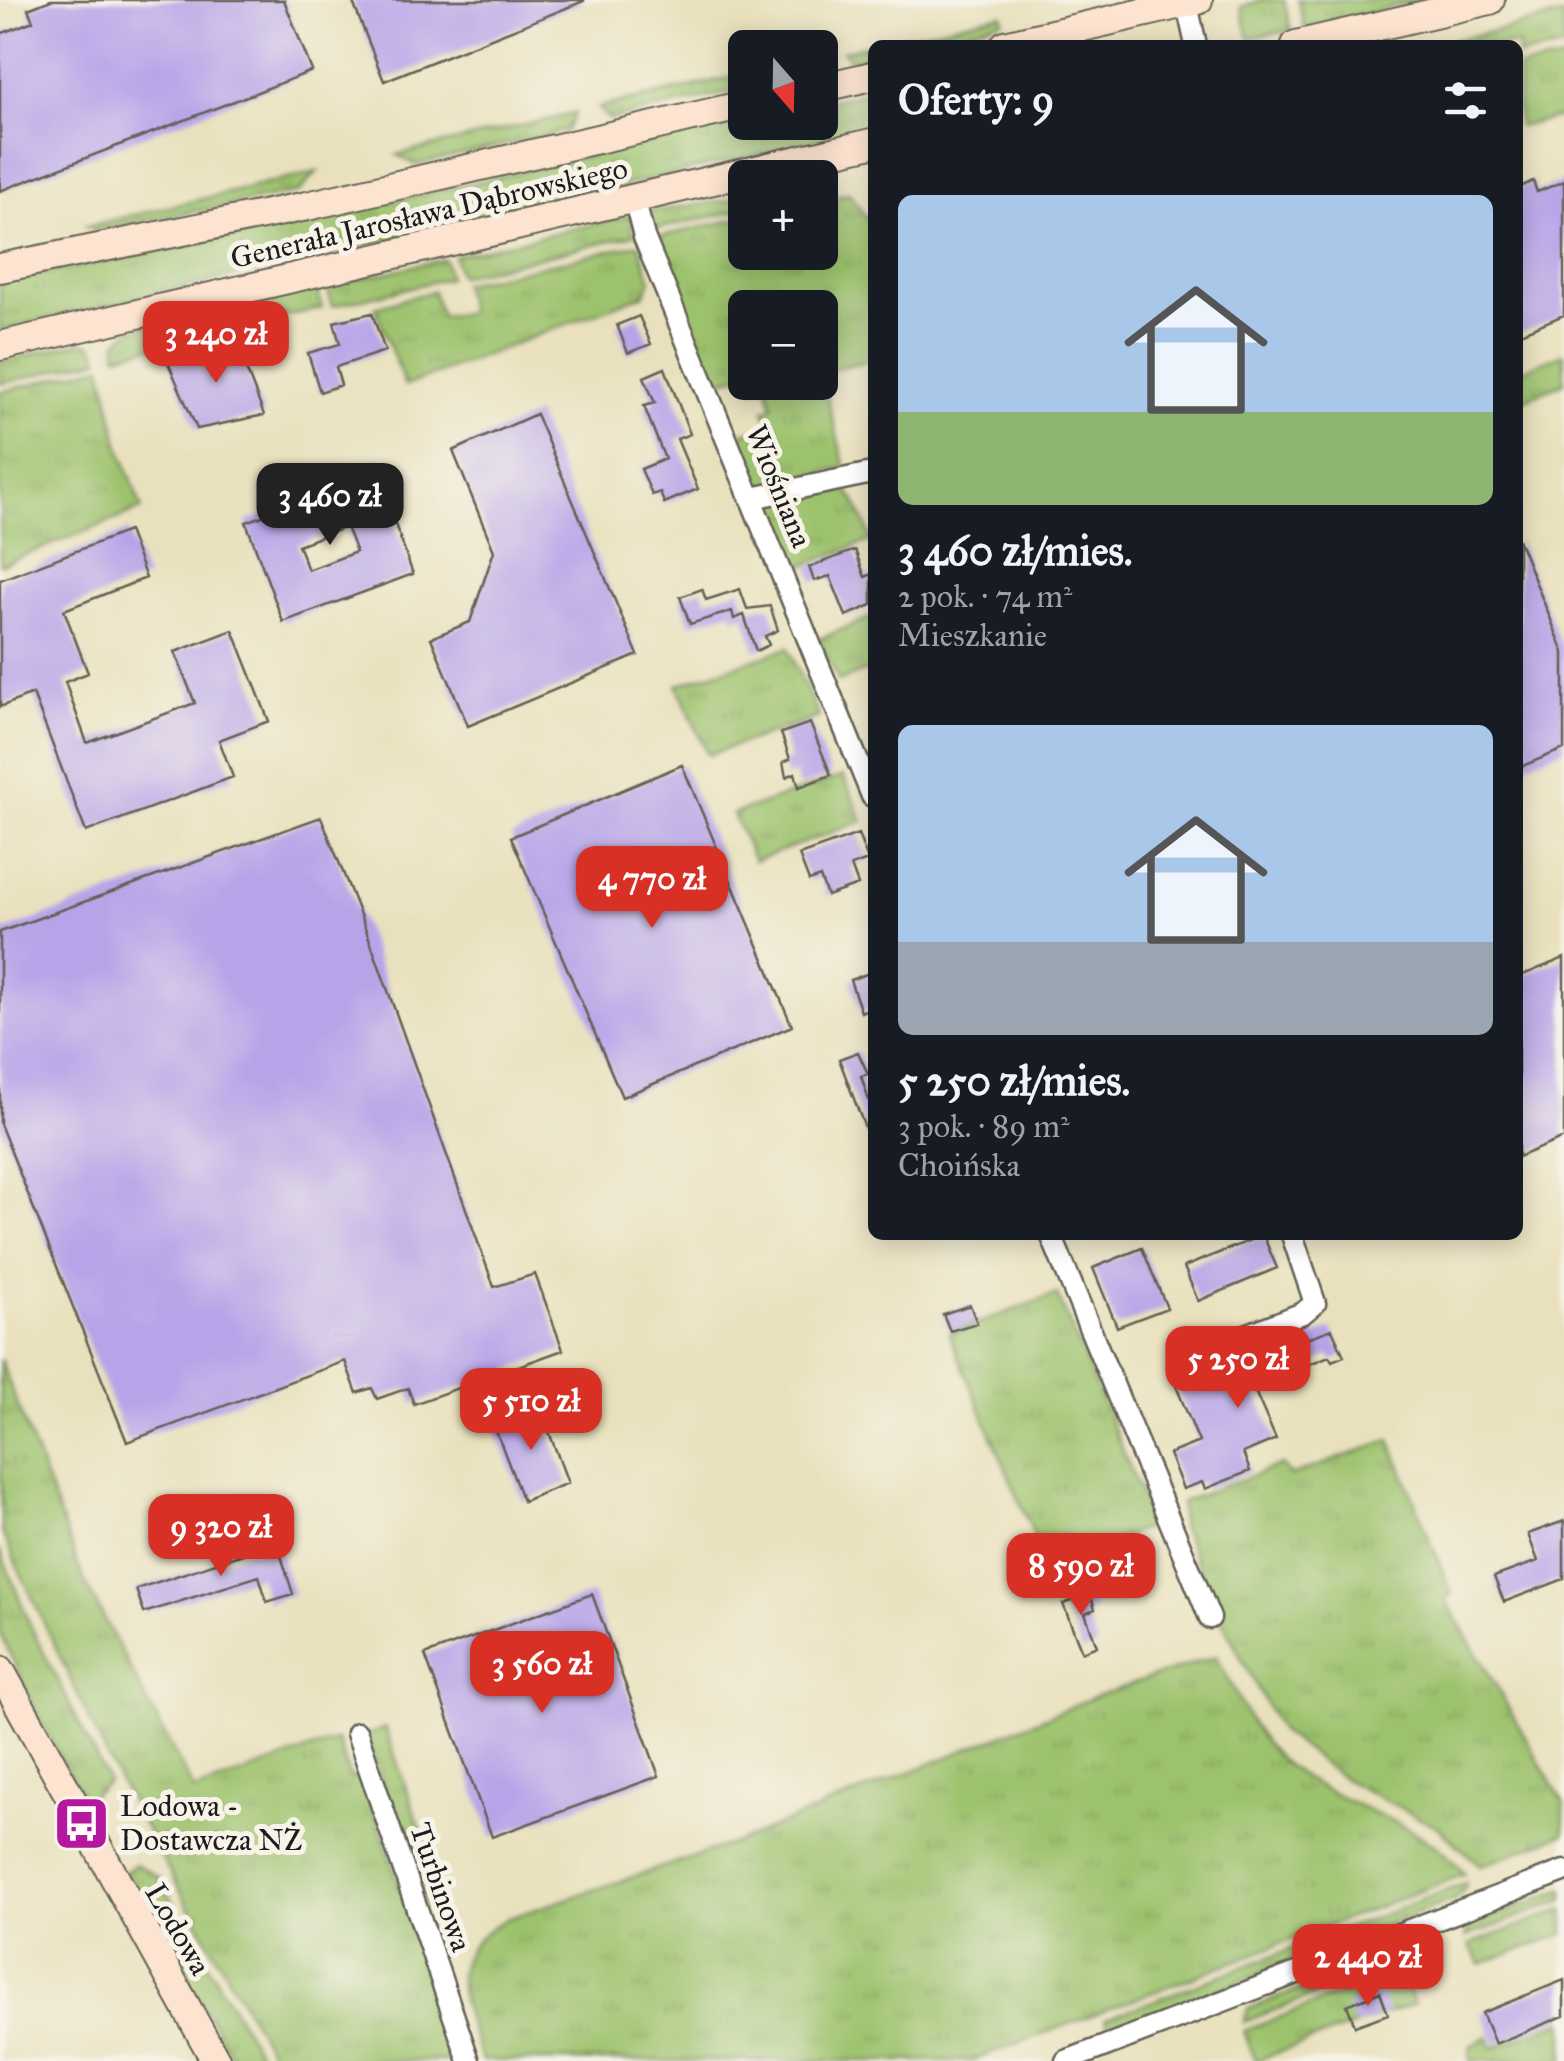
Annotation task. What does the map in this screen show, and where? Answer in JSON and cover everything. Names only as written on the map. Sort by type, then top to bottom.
[{"type":"main road","points":[[1318,40],[1490,0]]},
{"type":"main road","points":[[1026,40],[1190,1]]},
{"type":"main road","points":[[838,84],[868,77]]},
{"type":"main road","name":"Generała Jarosława Dąbrowskiego","points":[[0,268],[292,210],[728,109]]},
{"type":"main road","name":"Generała Jarosława Dąbrowskiego","points":[[0,346],[868,144]]},
{"type":"main road","name":"Lodowa","points":[[0,1670],[216,2061]]},
{"type":"street","points":[[1190,1],[1195,40]]},
{"type":"street","name":"Wiośniana","points":[[634,198],[644,237],[868,786]]},
{"type":"street","points":[[752,498],[868,474]]},
{"type":"street","points":[[1053,1240],[1210,1618]]},
{"type":"street","points":[[1241,1338],[1303,1314],[1315,1303],[1294,1240]]},
{"type":"street","name":"Turbinowa","points":[[358,1733],[469,2061]]},
{"type":"street","points":[[1066,2061],[1564,1871]]},
{"type":"green space","points":[[1260,0],[1284,0],[1291,30],[1249,38],[1241,7]]},
{"type":"green space","points":[[1298,0],[1423,0],[1304,28]]},
{"type":"green space","points":[[1002,14],[1004,20],[938,40],[890,40]]},
{"type":"green space","points":[[1564,15],[1564,48],[1523,55],[1523,40],[1455,40]]},
{"type":"green space","points":[[868,45],[868,60],[852,62],[843,51]]},
{"type":"green space","points":[[1564,60],[1564,116],[1523,126],[1523,67]]},
{"type":"green space","points":[[728,78],[728,93],[610,120],[597,108]]},
{"type":"green space","points":[[868,92],[868,129],[838,136],[838,99]]},
{"type":"green space","points":[[575,113],[566,131],[416,165],[397,155]]},
{"type":"green space","points":[[728,124],[728,140],[820,140],[0,330],[0,282],[311,220]]},
{"type":"green space","points":[[317,172],[299,192],[97,230],[87,226]]},
{"type":"green space","points":[[849,193],[868,220],[868,361],[838,368],[838,290],[728,290],[728,379],[716,382],[709,378],[654,238],[728,221],[728,270],[838,270],[838,196]]},
{"type":"green space","points":[[728,200],[728,213],[652,230],[647,211]]},
{"type":"green space","points":[[629,216],[634,235],[459,276],[454,256]]},
{"type":"green space","points":[[639,244],[651,280],[645,294],[405,386],[375,307],[433,291],[441,317],[469,312],[462,284]]},
{"type":"green space","points":[[444,259],[449,278],[332,306],[327,286]]},
{"type":"green space","points":[[317,288],[322,308],[117,355],[117,341],[130,330]]},
{"type":"green space","points":[[81,342],[93,345],[100,359],[0,384],[0,362]]},
{"type":"green space","points":[[1564,353],[1564,383],[1523,400],[1523,370]]},
{"type":"green space","points":[[102,366],[119,445],[142,509],[0,565],[0,392]]},
{"type":"green space","points":[[771,400],[828,400],[845,467],[758,488],[737,435],[758,429],[763,438],[773,433],[764,410],[773,406]]},
{"type":"green space","points":[[844,487],[855,500],[868,531],[868,541],[791,570],[765,509],[773,500]]},
{"type":"green space","points":[[868,619],[868,670],[839,682],[819,639]]},
{"type":"green space","points":[[788,648],[819,717],[708,755],[677,685]]},
{"type":"green space","points":[[843,776],[863,821],[754,861],[733,814]]},
{"type":"green space","points":[[1057,1294],[1154,1525],[1047,1566],[949,1334]]},
{"type":"green space","points":[[0,1359],[83,1578],[194,1791],[337,1740],[350,1778],[362,1775],[459,2061],[275,2061],[114,1772],[2,1533]]},
{"type":"green space","points":[[1390,1440],[1452,1594],[1445,1598],[1564,1804],[1564,1834],[1481,1866],[1438,1827],[1347,1781],[1280,1731],[1222,1621],[1181,1526],[1181,1502],[1282,1465],[1290,1476]]},
{"type":"green space","points":[[0,1550],[31,1627],[108,1782],[85,1801],[38,1716],[0,1632]]},
{"type":"green space","points":[[1216,1656],[1251,1722],[1276,1756],[1322,1788],[1423,1838],[1465,1874],[971,2061],[482,2061],[462,1999],[462,1964],[484,1933],[506,1919],[738,1842],[1100,1695]]},
{"type":"green space","points":[[385,1728],[439,1881],[440,1893],[426,1906],[366,1736]]},
{"type":"green space","points":[[136,1864],[159,1878],[263,2061],[234,2061],[126,1871]]},
{"type":"green space","points":[[1466,1883],[1463,1892],[1453,1900],[1111,2031],[1105,2019]]},
{"type":"green space","points":[[1564,1889],[1564,1900],[1466,1937],[1468,1926]]},
{"type":"green space","points":[[1564,1909],[1564,1934],[1481,1964],[1469,1945]]},
{"type":"green space","points":[[1394,1955],[1406,1960],[1244,2022],[1248,2009]]},
{"type":"green space","points":[[1411,1967],[1420,1986],[1409,1990],[1414,2004],[1255,2061],[1244,2031]]},
{"type":"green space","points":[[1564,2020],[1564,2061],[1471,2061],[1470,2047],[1488,2036],[1493,2048]]},
{"type":"building","points":[[51,0],[284,0],[312,71],[0,191],[0,34],[33,21],[28,9]]},
{"type":"building","points":[[352,0],[584,0],[584,1],[384,81]]},
{"type":"building","points":[[1533,181],[1537,192],[1564,181],[1564,315],[1523,332],[1523,186]]},
{"type":"building","points":[[372,313],[385,351],[336,367],[341,385],[320,392],[308,353],[340,344],[334,322]]},
{"type":"building","points":[[639,316],[651,344],[628,353],[617,325]]},
{"type":"building","points":[[236,343],[264,415],[197,429],[166,358]]},
{"type":"building","points":[[665,368],[690,434],[677,439],[698,489],[664,503],[660,492],[652,495],[641,469],[665,459],[644,406],[655,403],[644,377]]},
{"type":"building","points":[[536,414],[638,655],[468,726],[431,638],[470,622],[494,551],[453,451]]},
{"type":"building","points":[[377,474],[413,574],[283,622],[246,522]],"holes":[[[346,527],[356,552],[308,570],[298,545]]]},
{"type":"building","points":[[128,531],[146,578],[64,610],[88,673],[65,682],[87,743],[195,703],[175,652],[233,630],[269,721],[219,740],[233,777],[86,832],[33,694],[0,707],[0,580]]},
{"type":"building","points":[[855,550],[865,577],[868,576],[868,607],[846,616],[830,576],[814,581],[809,567]]},
{"type":"building","points":[[1523,551],[1564,652],[1564,749],[1523,766]]},
{"type":"building","points":[[702,589],[706,600],[740,589],[747,609],[770,606],[778,630],[765,636],[769,645],[756,651],[744,615],[734,619],[732,611],[690,624],[680,597]]},
{"type":"building","points":[[810,723],[831,775],[799,787],[795,773],[786,777],[783,762],[790,759],[781,733]]},
{"type":"building","points":[[682,765],[792,1026],[622,1097],[511,837]]},
{"type":"building","points":[[321,817],[368,935],[494,1287],[535,1274],[563,1350],[414,1404],[408,1388],[377,1399],[372,1388],[357,1393],[345,1361],[127,1442],[0,1124],[0,932]]},
{"type":"building","points":[[858,834],[868,860],[851,866],[858,885],[827,896],[820,877],[809,881],[799,855]]},
{"type":"building","points":[[1564,958],[1564,1138],[1523,1155],[1523,975]]},
{"type":"building","points":[[868,973],[868,1009],[861,1012],[850,980]]},
{"type":"building","points":[[858,1052],[868,1074],[861,1076],[868,1098],[868,1130],[866,1131],[839,1059]]},
{"type":"building","points":[[1251,1240],[1265,1240],[1277,1268],[1198,1301],[1184,1267]]},
{"type":"building","points":[[1142,1248],[1167,1308],[1117,1327],[1093,1268]]},
{"type":"building","points":[[970,1305],[977,1323],[950,1331],[943,1314]]},
{"type":"building","points":[[1332,1329],[1344,1356],[1332,1361],[1329,1356],[1253,1387],[1276,1439],[1243,1453],[1250,1471],[1205,1489],[1202,1482],[1183,1489],[1169,1454],[1199,1442],[1176,1386]]},
{"type":"building","points":[[539,1405],[568,1483],[523,1501],[493,1423]]},
{"type":"building","points":[[1564,1521],[1564,1579],[1504,1602],[1494,1577],[1538,1561],[1528,1534]]},
{"type":"building","points":[[277,1543],[293,1594],[267,1602],[259,1576],[144,1613],[136,1589]]},
{"type":"building","points":[[1088,1587],[1095,1609],[1085,1613],[1097,1646],[1082,1652],[1063,1604],[1075,1600],[1073,1592]]},
{"type":"building","points":[[592,1594],[659,1776],[492,1837],[425,1655]]},
{"type":"building","points":[[1564,1980],[1564,2016],[1495,2044],[1482,2013]]},
{"type":"building","points":[[1380,1992],[1388,2014],[1355,2026],[1347,2005]]},
{"type":"place","name":"Lodowa - Dostawcza NŻ","points":[[81,1823]]}]
